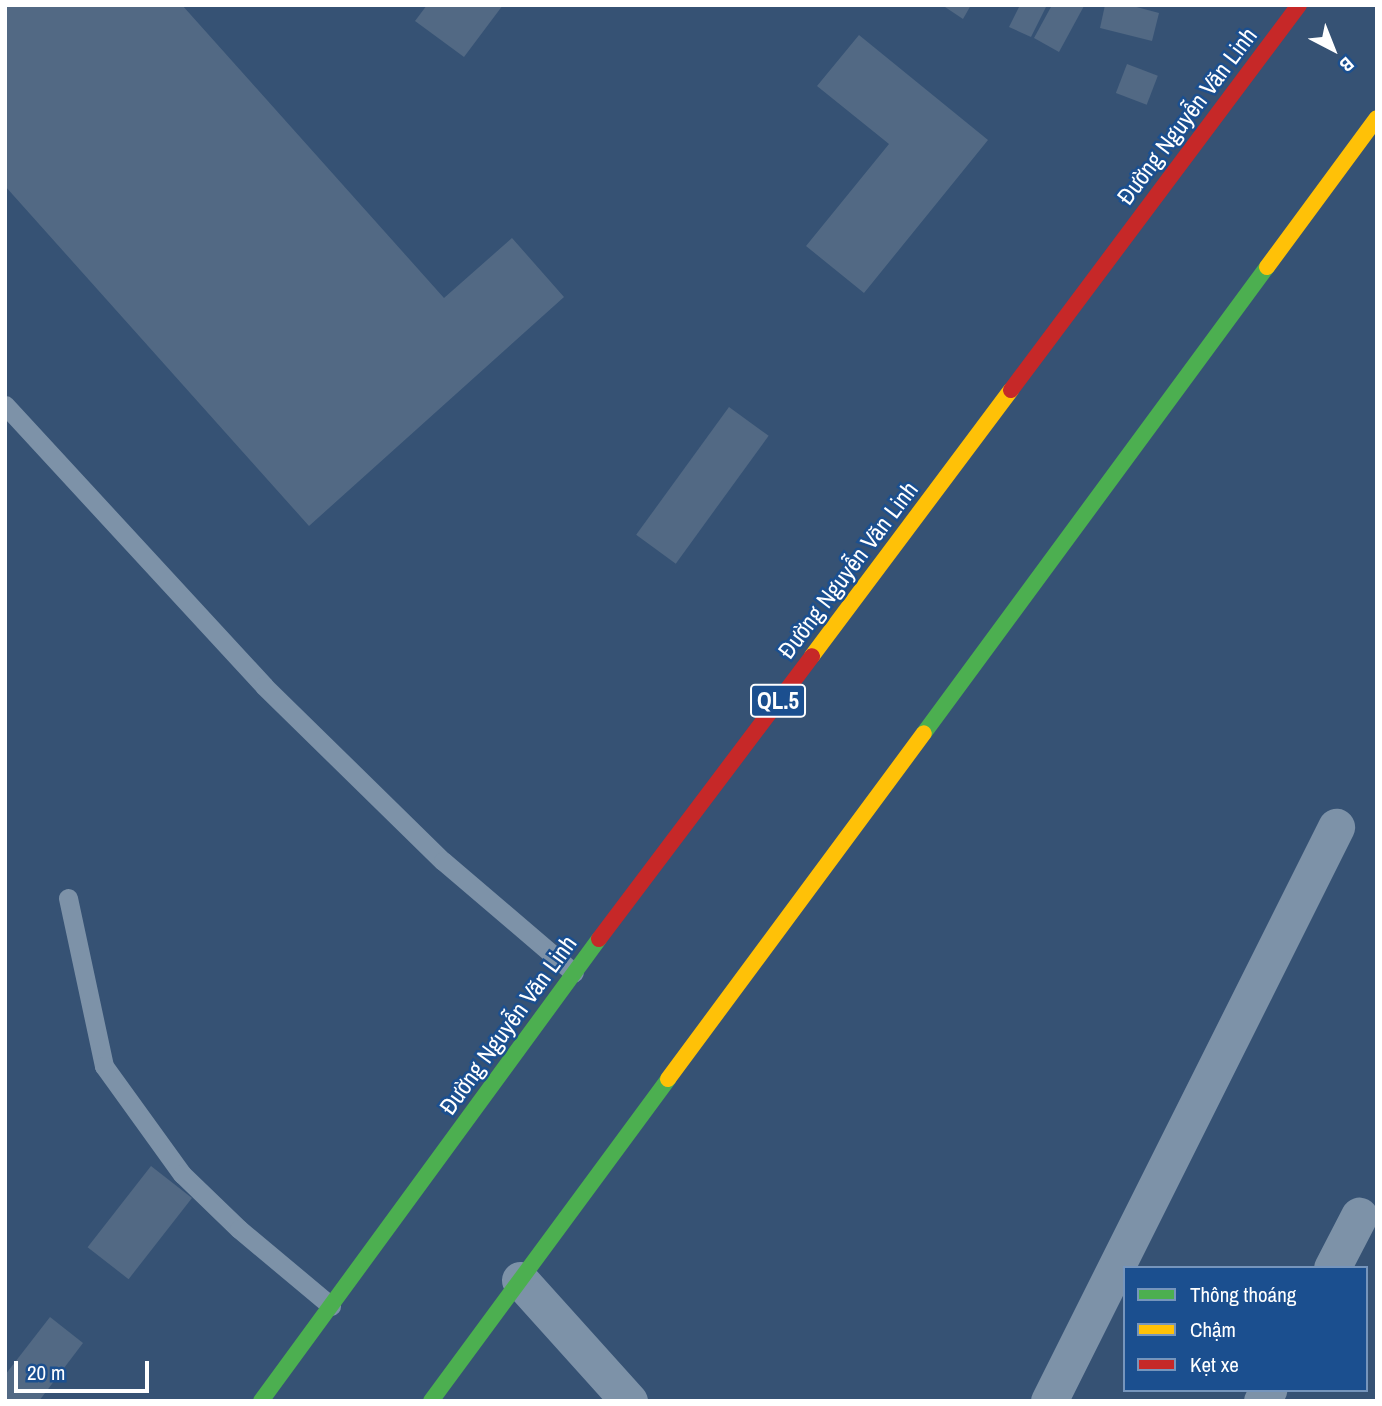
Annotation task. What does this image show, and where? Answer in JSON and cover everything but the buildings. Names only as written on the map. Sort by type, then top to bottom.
[{"type":"highway","name":"Đường Nguyễn Văn Linh","points":[[261,1401],[574,973],[1299,5]]},
{"type":"highway","points":[[431,1401],[1377,118]]},
{"type":"street","points":[[1049,1401],[1336,827]]},
{"type":"street","points":[[1333,1266],[1359,1216]]},
{"type":"street","points":[[520,1280],[629,1401]]},
{"type":"lane","points":[[5,405],[264,686],[443,861],[574,973]]},
{"type":"lane","points":[[68,898],[104,1066],[182,1174],[239,1229],[331,1306]]},
{"type":"traffic: fast","points":[[924,733],[1267,267]]},
{"type":"traffic: fast","points":[[261,1401],[599,939]]},
{"type":"traffic: fast","points":[[431,1401],[668,1079]]},
{"type":"traffic: slow","points":[[1267,267],[1377,118]]},
{"type":"traffic: slow","points":[[812,656],[1011,390]]},
{"type":"traffic: slow","points":[[668,1079],[924,733]]},
{"type":"traffic: jam","points":[[1011,390],[1299,5]]},
{"type":"traffic: jam","points":[[599,939],[812,656]]}]
